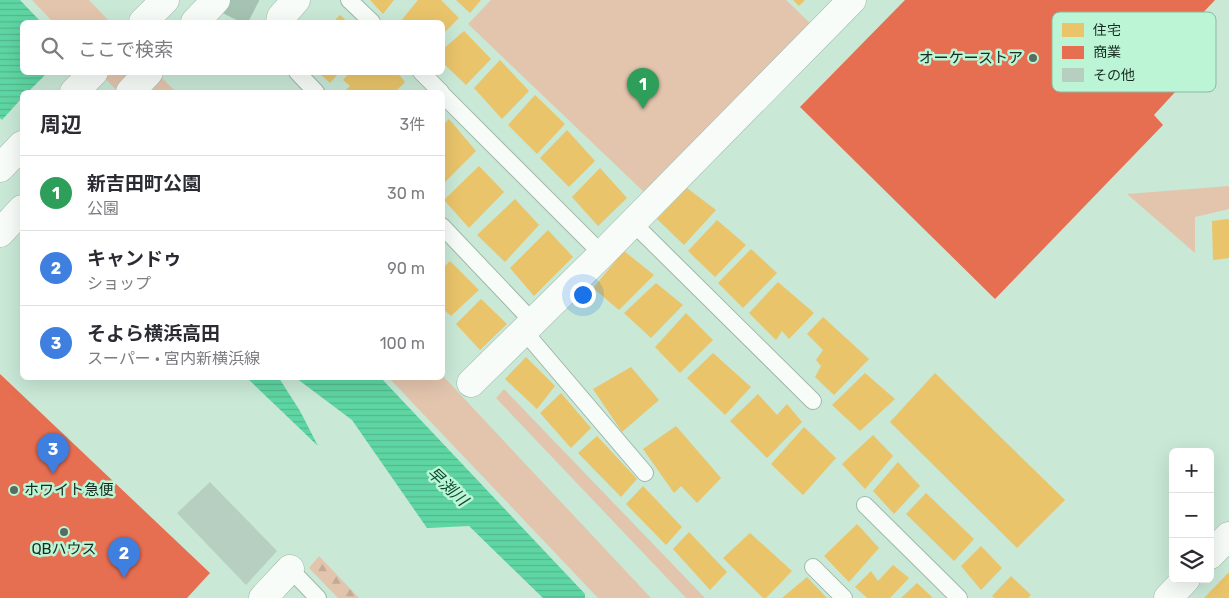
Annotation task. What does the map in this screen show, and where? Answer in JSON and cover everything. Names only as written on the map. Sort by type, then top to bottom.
[{"type":"street","points":[[145,20],[165,0]]},
{"type":"street","points":[[197,20],[216,0]]},
{"type":"street","points":[[471,383],[633,223],[852,0]]},
{"type":"street","points":[[76,90],[91,75]]},
{"type":"street","points":[[132,90],[145,75]]},
{"type":"street","points":[[0,168],[20,147]]},
{"type":"street","points":[[0,233],[20,210]]},
{"type":"street","points":[[1214,551],[1229,536]]},
{"type":"street","points":[[263,598],[290,569]]},
{"type":"street","points":[[1168,598],[1182,583]]},
{"type":"lane","points":[[349,0],[370,20]]},
{"type":"lane","points":[[300,75],[314,90]]},
{"type":"lane","points":[[425,75],[439,90]]},
{"type":"lane","points":[[445,96],[602,254]]},
{"type":"lane","points":[[633,223],[812,401]]},
{"type":"lane","points":[[445,229],[529,327],[645,473]]},
{"type":"lane","points":[[865,505],[959,598]]},
{"type":"lane","points":[[813,567],[844,598]]},
{"type":"lane","points":[[290,569],[318,598]]},
{"type":"green space","points":[[32,0],[89,0],[108,20],[51,20]]},
{"type":"green space","points":[[491,0],[786,0],[812,25],[645,193],[468,24]]},
{"type":"green space","points":[[102,75],[159,75],[174,90],[116,90]]},
{"type":"green space","points":[[1229,186],[1229,209],[1195,217],[1195,253],[1127,194]]},
{"type":"green space","points":[[445,378],[651,598],[598,598],[391,380],[445,380]]},
{"type":"green space","points":[[504,389],[705,598],[686,598],[496,398]]},
{"type":"green space","points":[[319,556],[359,598],[338,598],[309,568]]},
{"type":"water","points":[[0,0],[20,0],[39,20],[20,20],[20,75],[91,75],[107,90],[20,90],[20,138],[0,118]]},
{"type":"water","points":[[249,380],[280,380],[300,411],[318,446]]},
{"type":"water","name":"早渕川","points":[[299,380],[383,380],[585,594],[585,598],[543,598],[469,526],[427,528],[352,420]]},
{"type":"pier","points":[[45,75],[96,75],[109,90],[30,90]]},
{"type":"pier","points":[[20,100],[20,141],[0,122]]},
{"type":"building: 住宅","points":[[370,0],[394,0],[383,14]]},
{"type":"building: 住宅","points":[[418,0],[441,0],[459,18],[445,32],[445,20],[402,20]]},
{"type":"building: 住宅","points":[[456,0],[481,0],[470,13]]},
{"type":"building: 住宅","points":[[793,0],[805,0],[799,6]]},
{"type":"building: 住宅","points":[[340,15],[346,20],[335,20]]},
{"type":"building: 住宅","points":[[464,31],[491,59],[466,85],[445,65],[445,47]]},
{"type":"building: 住宅","points":[[500,60],[529,91],[502,119],[474,88]]},
{"type":"building: 住宅","points":[[321,75],[337,75],[330,83]]},
{"type":"building: 住宅","points":[[347,75],[399,75],[405,82],[397,90],[346,90],[350,86],[343,80]]},
{"type":"building: 住宅","points":[[535,95],[565,124],[537,154],[508,125]]},
{"type":"building: 住宅","points":[[449,119],[476,151],[445,182],[445,123]]},
{"type":"building: 住宅","points":[[567,130],[595,161],[569,187],[540,158]]},
{"type":"building: 住宅","points":[[479,166],[504,192],[469,228],[445,199]]},
{"type":"building: 住宅","points":[[600,168],[627,198],[598,226],[572,197]]},
{"type":"building: 住宅","points":[[687,188],[716,210],[684,245],[657,219]]},
{"type":"building: 住宅","points":[[515,199],[539,225],[505,262],[477,235]]},
{"type":"building: 住宅","points":[[1229,219],[1229,258],[1213,260],[1212,221]]},
{"type":"building: 住宅","points":[[717,220],[746,245],[715,277],[688,251]]},
{"type":"building: 住宅","points":[[548,230],[573,257],[534,296],[510,268]]},
{"type":"building: 住宅","points":[[751,249],[777,273],[743,308],[718,283]]},
{"type":"building: 住宅","points":[[624,251],[654,275],[619,310],[593,288]]},
{"type":"building: 住宅","points":[[450,261],[479,290],[451,316],[445,311],[445,266]]},
{"type":"building: 住宅","points":[[778,282],[814,313],[789,339],[782,331],[776,340],[749,313]]},
{"type":"building: 住宅","points":[[656,283],[683,305],[651,338],[624,313]]},
{"type":"building: 住宅","points":[[481,299],[507,324],[480,350],[456,324]]},
{"type":"building: 住宅","points":[[686,313],[713,340],[680,373],[655,347]]},
{"type":"building: 住宅","points":[[823,317],[869,359],[834,395],[815,377],[821,366],[816,360],[823,350],[807,334]]},
{"type":"building: 住宅","points":[[713,353],[751,387],[725,415],[687,378]]},
{"type":"building: 住宅","points":[[526,357],[555,386],[537,409],[505,379]]},
{"type":"building: 住宅","points":[[631,367],[659,400],[622,432],[593,389]]},
{"type":"building: 住宅","points":[[865,373],[895,399],[860,431],[832,405]]},
{"type":"building: 住宅","points":[[935,373],[1065,500],[1017,548],[890,422]]},
{"type":"building: 住宅","points":[[561,393],[591,428],[571,448],[540,413]]},
{"type":"building: 住宅","points":[[758,394],[777,415],[787,404],[802,422],[767,458],[730,421]]},
{"type":"building: 住宅","points":[[676,426],[721,478],[697,503],[681,486],[674,493],[643,449]]},
{"type":"building: 住宅","points":[[804,427],[836,458],[803,495],[771,464]]},
{"type":"building: 住宅","points":[[873,435],[893,456],[865,489],[842,464]]},
{"type":"building: 住宅","points":[[597,436],[637,479],[621,497],[578,453]]},
{"type":"building: 住宅","points":[[898,462],[920,486],[894,514],[873,491]]},
{"type":"building: 住宅","points":[[643,486],[682,527],[666,545],[626,504]]},
{"type":"building: 住宅","points":[[926,493],[974,539],[954,561],[906,514]]},
{"type":"building: 住宅","points":[[857,524],[879,548],[849,582],[824,556]]},
{"type":"building: 住宅","points":[[689,532],[727,572],[710,590],[673,549]]},
{"type":"building: 住宅","points":[[750,533],[792,571],[766,598],[763,598],[723,558]]},
{"type":"building: 住宅","points":[[981,546],[1002,568],[981,590],[961,566]]},
{"type":"building: 住宅","points":[[893,565],[909,578],[890,598],[867,598],[855,587],[871,571],[878,581]]},
{"type":"building: 住宅","points":[[1229,572],[1229,598],[1204,598]]},
{"type":"building: 住宅","points":[[1011,576],[1031,595],[1028,598],[994,598],[992,596]]},
{"type":"building: 住宅","points":[[807,577],[827,598],[782,598]]},
{"type":"building: 住宅","points":[[917,583],[933,598],[901,598]]},
{"type":"building: 商業","points":[[905,0],[1215,0],[1204,12],[1052,12],[1052,92],[1175,92],[1154,115],[1163,125],[995,299],[800,107]]},
{"type":"building: 商業","points":[[0,374],[210,573],[187,598],[0,598]]},
{"type":"building: その他","points":[[210,482],[277,551],[246,585],[177,513]]},
{"type":"tunnel","points":[[228,0],[265,19]]},
{"type":"place","name":"オーケーストア","points":[[1033,58]]},
{"type":"place","name":"新吉田町公園","points":[[643,109]]},
{"type":"place","name":"そよら横浜高田","points":[[53,474]]},
{"type":"place","name":"ホワイト急便","points":[[14,490]]},
{"type":"place","name":"QBハウス","points":[[64,532]]},
{"type":"place","name":"キャンドゥ","points":[[124,578]]}]
